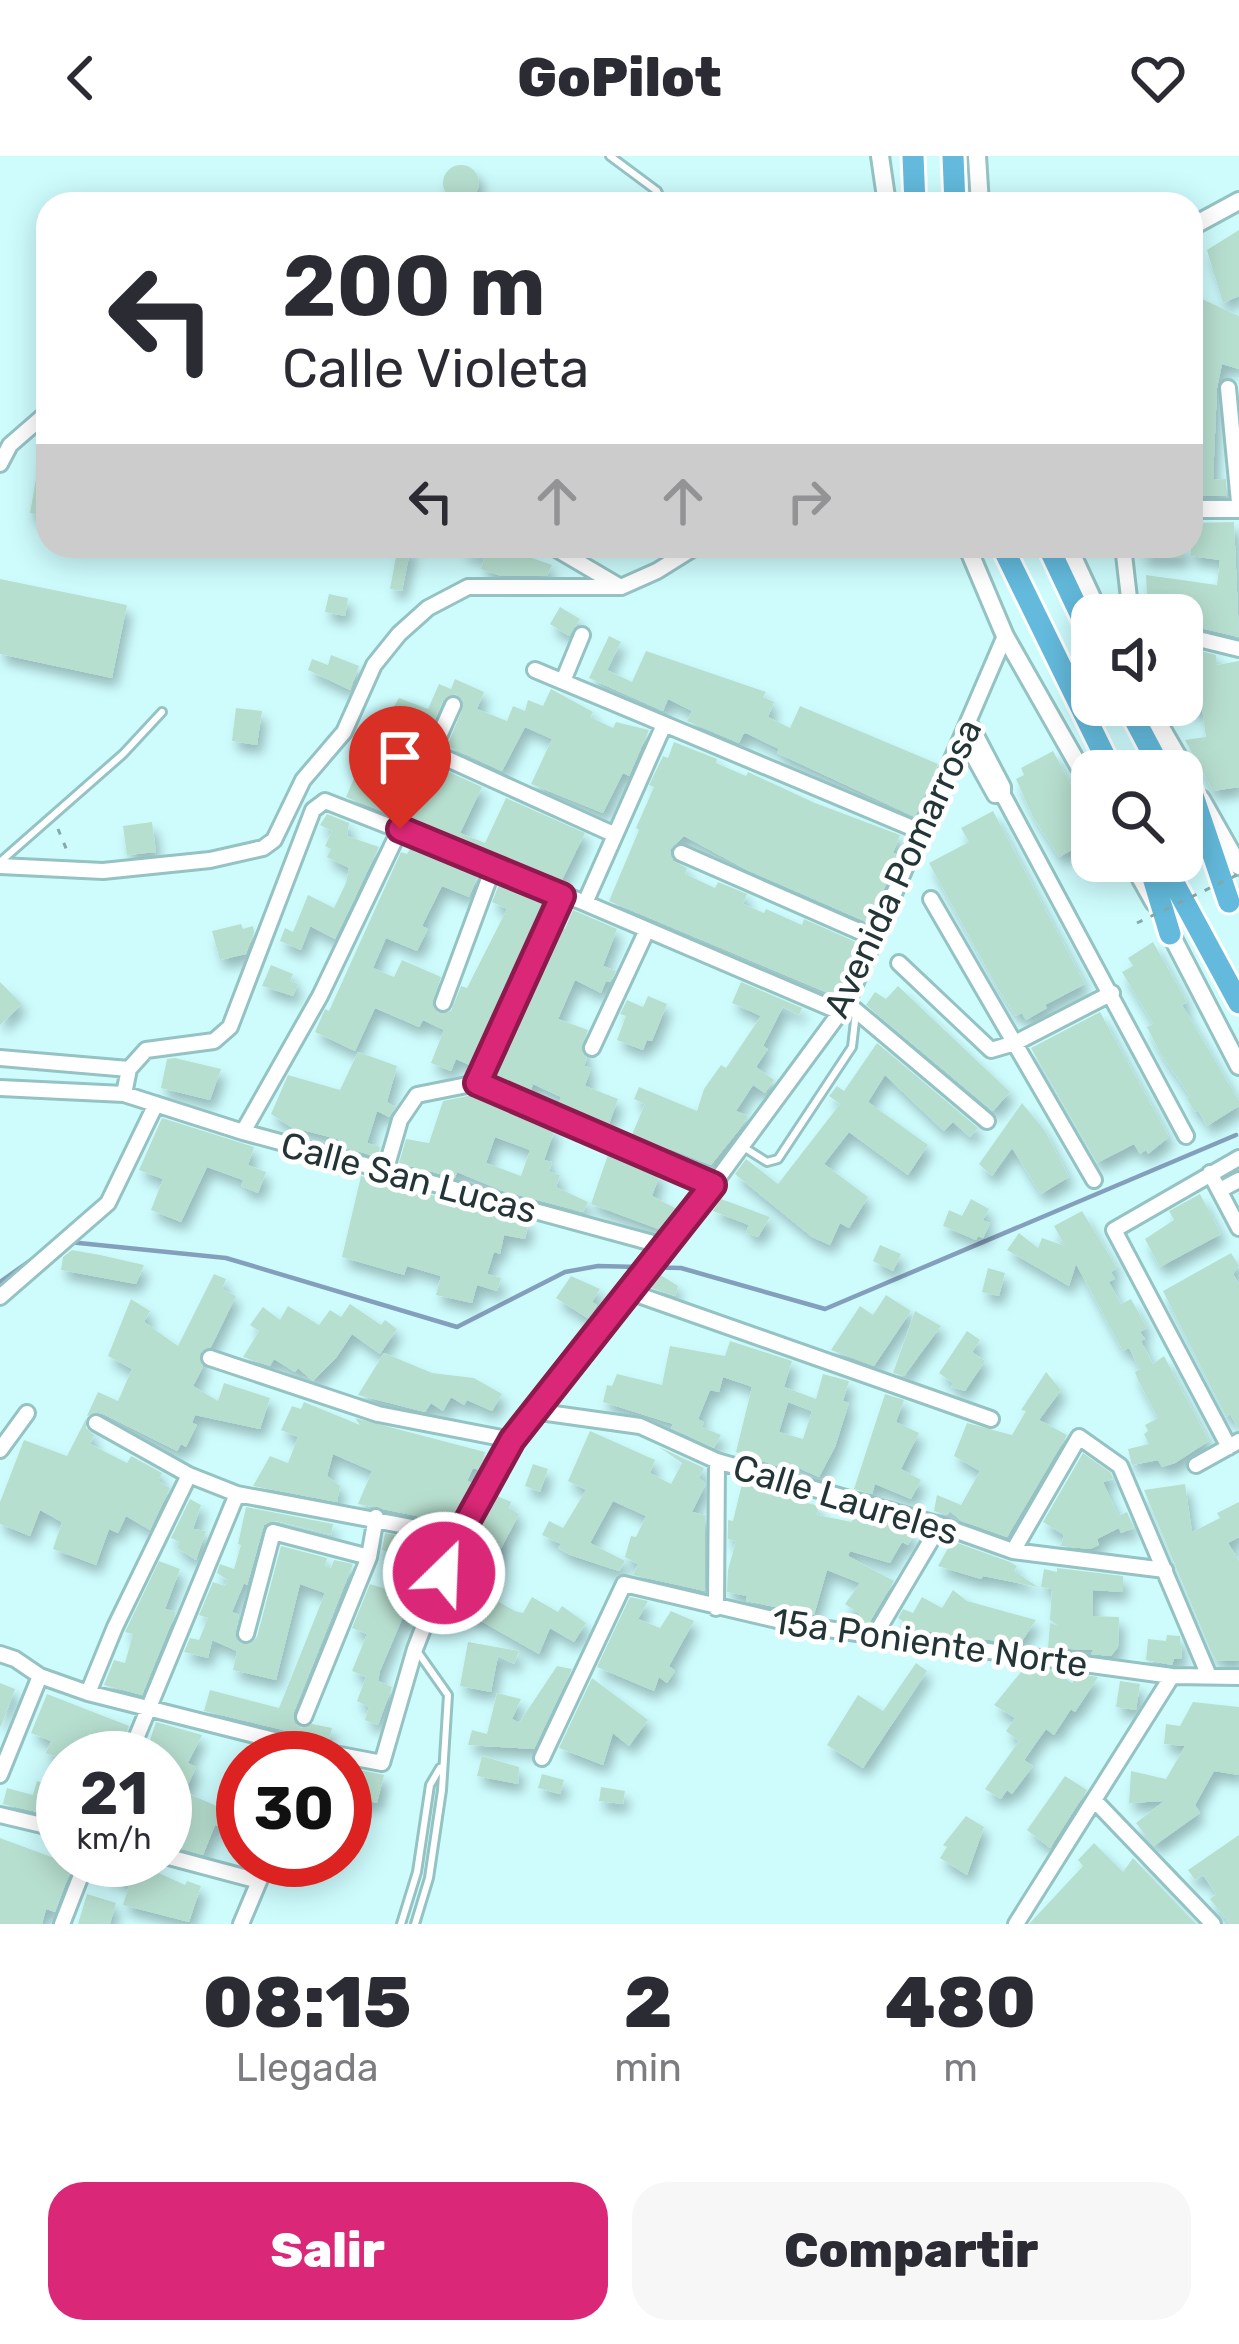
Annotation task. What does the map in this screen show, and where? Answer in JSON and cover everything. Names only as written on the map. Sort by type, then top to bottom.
[{"type":"highway","points":[[913,156],[914,192]]},
{"type":"highway","points":[[953,156],[954,192]]},
{"type":"highway","points":[[1008,558],[1102,750]]},
{"type":"highway","points":[[1068,558],[1079,594]]},
{"type":"highway","points":[[1203,827],[1234,911]]},
{"type":"highway","points":[[1203,831],[1239,870]]},
{"type":"highway","points":[[1203,848],[1234,911]]},
{"type":"highway","points":[[1154,882],[1171,934]]},
{"type":"highway","points":[[1164,882],[1194,918],[1239,1003]]},
{"type":"street","points":[[880,156],[885,192]]},
{"type":"street","points":[[977,156],[979,192]]},
{"type":"street","points":[[1203,220],[1239,201]]},
{"type":"street","points":[[1203,508],[1239,505],[1228,388]]},
{"type":"street","points":[[0,464],[10,445],[36,422]]},
{"type":"street","points":[[572,558],[621,587]]},
{"type":"street","points":[[0,864],[77,871],[250,853],[274,840],[303,780],[351,720],[374,665],[428,608],[468,587],[621,587],[679,558]]},
{"type":"street","points":[[972,558],[1005,637],[1071,752]]},
{"type":"street","points":[[1071,558],[1089,594]]},
{"type":"street","points":[[1124,558],[1129,594]]},
{"type":"street","points":[[563,681],[582,635]]},
{"type":"street","name":"Avenida Pomarrosa","points":[[372,1762],[382,1763],[415,1648],[459,1536],[512,1440],[848,1008],[1005,637]]},
{"type":"street","points":[[1203,640],[1239,649]]},
{"type":"street","points":[[535,670],[922,832]]},
{"type":"street","points":[[453,705],[432,752],[613,834]]},
{"type":"street","points":[[585,903],[663,727]]},
{"type":"street","points":[[967,731],[1004,788],[1003,796],[1186,1136]]},
{"type":"street","points":[[124,1094],[129,1069],[146,1050],[214,1041],[230,1027],[314,810],[325,801],[848,1008],[987,1121]]},
{"type":"street","points":[[1203,814],[1239,870]]},
{"type":"street","points":[[243,1132],[320,996],[400,829]]},
{"type":"street","points":[[681,853],[878,939]]},
{"type":"street","points":[[443,1003],[493,868]]},
{"type":"street","points":[[477,1083],[562,896]]},
{"type":"street","points":[[931,899],[1094,1180]]},
{"type":"street","points":[[592,1048],[646,930]]},
{"type":"street","points":[[1171,934],[1239,1066]]},
{"type":"street","points":[[899,963],[991,1050],[1015,1043],[1112,993]]},
{"type":"street","points":[[0,1058],[129,1069]]},
{"type":"street","points":[[385,1172],[400,1120],[417,1095],[477,1083],[713,1185]]},
{"type":"street","name":"Calle San Lucas","points":[[0,1088],[124,1094],[385,1172],[664,1246]]},
{"type":"street","points":[[0,1297],[107,1203],[156,1104]]},
{"type":"street","points":[[1196,1465],[1234,1444],[1114,1230],[1239,1158]]},
{"type":"street","points":[[1210,1173],[1239,1228]]},
{"type":"street","points":[[1220,1190],[1239,1180]]},
{"type":"street","points":[[632,1290],[991,1419]]},
{"type":"street","points":[[210,1358],[378,1414],[512,1440]]},
{"type":"street","name":"Calle Laureles","points":[[533,1411],[640,1426],[717,1460],[1013,1551],[1165,1570]]},
{"type":"street","points":[[0,1450],[27,1413]]},
{"type":"street","points":[[96,1423],[189,1475],[237,1494],[459,1536]]},
{"type":"street","points":[[1013,1551],[1079,1437],[1120,1466],[1209,1676]]},
{"type":"street","points":[[716,1607],[717,1460]]},
{"type":"street","points":[[88,1693],[189,1475]]},
{"type":"street","points":[[139,1731],[237,1494]]},
{"type":"street","points":[[304,1717],[369,1557],[376,1517]]},
{"type":"street","points":[[875,1635],[940,1525]]},
{"type":"street","points":[[246,1634],[273,1532],[369,1557]]},
{"type":"street","name":"15a Poniente Norte","points":[[542,1758],[624,1584],[798,1625],[1172,1676],[1239,1677]]},
{"type":"street","points":[[0,1654],[40,1676],[88,1693],[230,1731]]},
{"type":"street","points":[[0,1774],[40,1676]]},
{"type":"street","points":[[1016,1924],[1172,1676]]},
{"type":"street","points":[[1096,1802],[1213,1924]]},
{"type":"street","points":[[0,1815],[36,1823]]},
{"type":"street","points":[[62,1924],[76,1887]]},
{"type":"street","points":[[241,1924],[256,1887]]},
{"type":"lane","points":[[610,156],[657,192]]},
{"type":"lane","points":[[0,864],[123,754],[162,712]]},
{"type":"lane","points":[[742,1145],[767,1162],[778,1159],[853,1047],[848,1008]]},
{"type":"lane","points":[[415,1648],[448,1695],[442,1790],[429,1878],[415,1924]]},
{"type":"lane","points":[[401,1924],[417,1872],[430,1785],[442,1766]]},
{"type":"lane","points":[[417,1872],[429,1878]]},
{"type":"path","points":[[53,812],[77,871]]},
{"type":"path","points":[[1137,923],[1239,870]]},
{"type":"building","points":[[454,166],[468,166],[478,176],[477,192],[444,190],[444,176]]},
{"type":"building","points":[[1239,230],[1239,296],[1223,303],[1207,250]]},
{"type":"building","points":[[1203,300],[1239,316],[1239,369],[1222,364],[1217,388],[1213,480],[1226,479],[1227,496],[1203,496]]},
{"type":"building","points":[[36,479],[36,514],[30,513]]},
{"type":"building","points":[[1234,522],[1239,637],[1203,629],[1203,594],[1147,594],[1146,575],[1217,585],[1220,560],[1203,558],[1203,523]]},
{"type":"building","points":[[396,558],[409,558],[402,591],[390,589]]},
{"type":"building","points":[[484,558],[532,558],[552,565],[547,576],[501,576],[481,569]]},
{"type":"building","points":[[0,579],[127,605],[112,678],[0,654]]},
{"type":"building","points":[[329,594],[348,598],[345,616],[325,612]]},
{"type":"building","points":[[560,607],[580,619],[569,636],[550,624]]},
{"type":"building","points":[[609,636],[621,642],[607,670],[632,682],[646,651],[766,692],[763,697],[774,702],[768,717],[790,728],[800,706],[938,764],[915,817],[777,753],[779,749],[748,734],[739,743],[687,721],[692,711],[668,699],[663,711],[589,678]]},
{"type":"building","points":[[1203,652],[1216,655],[1217,665],[1239,661],[1239,787],[1213,791],[1203,773],[1203,750],[1190,750],[1185,740],[1206,737]]},
{"type":"building","points":[[331,655],[359,666],[350,690],[308,670],[312,659],[328,665]]},
{"type":"building","points":[[455,679],[484,692],[477,709],[507,721],[513,706],[525,711],[528,700],[543,706],[551,689],[613,728],[616,722],[649,730],[629,776],[623,773],[603,813],[531,784],[552,739],[525,727],[502,771],[447,746],[464,705],[456,694],[443,700],[421,754],[427,762],[482,787],[460,833],[485,843],[506,798],[585,833],[561,882],[346,797],[379,720],[384,723],[399,698],[428,709],[439,684],[451,689]]},
{"type":"building","points":[[236,708],[262,711],[257,745],[232,741]]},
{"type":"building","points":[[674,742],[746,776],[748,772],[900,835],[893,853],[899,855],[869,923],[747,870],[684,836],[670,850],[673,861],[687,868],[685,874],[715,888],[718,882],[747,894],[743,904],[802,925],[804,919],[856,942],[848,962],[852,963],[835,996],[609,901],[654,787],[649,785]]},
{"type":"building","points":[[1053,751],[1071,785],[1071,850],[1059,857],[1016,779],[1024,775],[1021,768]]},
{"type":"building","points":[[993,811],[1085,984],[1026,1020],[1022,1013],[1016,1016],[998,989],[929,863],[969,842],[961,828]]},
{"type":"building","points":[[327,814],[349,823],[347,836],[379,847],[335,939],[310,926],[301,950],[280,941],[285,928],[293,932],[308,895],[334,908],[349,868],[327,857],[331,849],[325,846],[332,831],[320,825]]},
{"type":"building","points":[[152,822],[156,852],[127,855],[123,826]]},
{"type":"building","points":[[411,847],[479,873],[469,897],[442,886],[422,926],[428,929],[417,951],[386,938],[373,968],[394,977],[402,960],[441,977],[432,1004],[438,1013],[451,1011],[461,986],[467,988],[507,909],[492,902],[500,882],[548,900],[472,1066],[456,1059],[451,1071],[431,1063],[444,1030],[423,1020],[419,1027],[375,1008],[355,1051],[315,1032],[401,852],[407,854]]},
{"type":"building","points":[[573,910],[617,929],[603,966],[616,971],[610,982],[606,981],[601,993],[575,980],[558,1019],[588,1030],[581,1048],[587,1058],[584,1066],[591,1068],[585,1086],[618,1099],[609,1124],[558,1105],[561,1097],[533,1084],[530,1093],[493,1074],[560,927],[565,929]]},
{"type":"building","points":[[241,924],[243,929],[253,926],[254,932],[246,954],[220,960],[212,931]]},
{"type":"building","points":[[1153,942],[1187,1002],[1182,1005],[1239,1101],[1239,1106],[1207,1126],[1162,1056],[1147,1027],[1153,1024],[1122,972],[1133,966],[1128,958]]},
{"type":"building","points":[[271,965],[293,974],[290,981],[298,984],[293,996],[262,986]]},
{"type":"building","points":[[0,982],[22,1004],[0,1025]]},
{"type":"building","points":[[741,982],[802,1008],[799,1015],[783,1007],[756,1067],[774,1080],[765,1093],[753,1085],[736,1111],[748,1116],[739,1130],[711,1165],[631,1137],[645,1104],[634,1099],[639,1087],[697,1111],[704,1089],[721,1065],[726,1068],[761,1016],[732,1003]]},
{"type":"building","points":[[898,986],[1010,1092],[993,1111],[866,1005],[875,992],[886,999]]},
{"type":"building","points":[[648,996],[667,1004],[652,1041],[647,1040],[643,1050],[617,1040],[627,1000],[643,1007]]},
{"type":"building","points":[[1100,1012],[1169,1137],[1148,1154],[1146,1150],[1140,1154],[1134,1144],[1097,1163],[1031,1048]]},
{"type":"building","points":[[877,1043],[978,1128],[970,1137],[953,1122],[944,1131],[885,1075],[868,1102],[928,1145],[908,1175],[849,1132],[824,1164],[868,1197],[849,1228],[840,1223],[830,1245],[812,1237],[735,1174],[746,1159],[778,1184],[840,1104],[829,1096],[837,1086],[844,1091]]},
{"type":"building","points":[[358,1052],[397,1066],[387,1102],[395,1107],[389,1117],[377,1111],[367,1143],[380,1147],[378,1157],[343,1147],[345,1141],[291,1127],[271,1114],[288,1075],[340,1090]]},
{"type":"building","points":[[167,1059],[221,1069],[210,1100],[161,1088]]},
{"type":"building","points":[[473,1095],[555,1129],[544,1160],[552,1162],[549,1172],[560,1175],[556,1187],[588,1202],[583,1212],[503,1191],[457,1172],[455,1178],[399,1163],[406,1139],[429,1143],[443,1101]],"holes":[[[495,1137],[530,1150],[521,1176],[486,1163]]]},
{"type":"building","points":[[1022,1103],[1045,1131],[1069,1177],[1041,1194],[1012,1148],[992,1176],[979,1164]]},
{"type":"building","points":[[162,1118],[254,1147],[248,1165],[266,1172],[258,1193],[241,1186],[243,1180],[207,1167],[181,1222],[151,1210],[163,1179],[139,1170]]},
{"type":"building","points":[[609,1152],[660,1174],[652,1196],[677,1209],[661,1230],[591,1204]]},
{"type":"building","points":[[361,1176],[529,1221],[525,1239],[504,1235],[500,1254],[494,1252],[487,1274],[501,1278],[497,1291],[477,1285],[472,1303],[436,1295],[441,1276],[407,1266],[404,1275],[342,1257]]},
{"type":"building","points":[[1200,1194],[1221,1234],[1160,1267],[1145,1239],[1174,1220],[1169,1211]]},
{"type":"building","points":[[721,1199],[770,1217],[758,1237],[746,1233],[749,1225],[713,1211]]},
{"type":"building","points":[[971,1199],[989,1209],[983,1220],[990,1223],[983,1238],[976,1240],[943,1226],[949,1210],[962,1216]]},
{"type":"building","points":[[1082,1211],[1117,1268],[1111,1272],[1115,1279],[1109,1282],[1121,1304],[1131,1299],[1147,1328],[1140,1332],[1145,1339],[1141,1341],[1153,1364],[1164,1356],[1209,1441],[1175,1463],[1162,1467],[1158,1460],[1132,1465],[1128,1449],[1149,1444],[1145,1425],[1158,1418],[1138,1380],[1135,1372],[1140,1369],[1129,1348],[1123,1351],[1076,1264],[1069,1286],[1007,1250],[1019,1233],[1038,1248],[1042,1238],[1065,1246],[1054,1226]]},
{"type":"building","points":[[880,1245],[901,1254],[893,1271],[873,1261]]},
{"type":"building","points":[[72,1250],[144,1265],[136,1284],[61,1270],[63,1257]]},
{"type":"building","points":[[1231,1253],[1239,1266],[1233,1274],[1239,1284],[1239,1430],[1230,1414],[1226,1417],[1163,1291]]},
{"type":"building","points":[[988,1268],[1005,1273],[999,1296],[982,1292]]},
{"type":"building","points":[[214,1274],[226,1279],[222,1289],[236,1296],[211,1347],[200,1353],[203,1367],[193,1386],[218,1401],[224,1383],[270,1398],[260,1429],[195,1415],[192,1423],[197,1425],[186,1447],[181,1444],[177,1451],[101,1413],[87,1416],[98,1392],[118,1401],[132,1369],[108,1356],[131,1299],[150,1311],[144,1322],[178,1346]]},
{"type":"building","points":[[659,1274],[678,1286],[675,1296],[651,1288]]},
{"type":"building","points":[[571,1276],[600,1289],[589,1319],[556,1298]]},
{"type":"building","points":[[886,1295],[911,1311],[874,1366],[831,1350],[860,1306],[873,1315]]},
{"type":"building","points":[[350,1304],[381,1325],[385,1320],[397,1329],[380,1354],[352,1334],[313,1381],[298,1368],[295,1372],[274,1359],[270,1366],[243,1357],[259,1331],[250,1325],[263,1307],[280,1320],[288,1306],[319,1325],[330,1310],[341,1317]]},
{"type":"building","points":[[915,1311],[941,1326],[904,1376],[893,1373]]},
{"type":"building","points":[[967,1331],[980,1340],[972,1352],[985,1361],[965,1391],[951,1387],[953,1383],[939,1373]]},
{"type":"building","points":[[730,1341],[792,1361],[784,1387],[816,1399],[823,1374],[849,1381],[843,1401],[849,1403],[819,1477],[785,1462],[783,1468],[736,1452],[752,1387],[747,1385],[723,1377],[719,1392],[710,1390],[698,1419],[704,1422],[702,1427],[721,1435],[714,1448],[671,1428],[673,1424],[603,1402],[607,1385],[612,1386],[617,1374],[662,1385],[670,1346],[725,1356]],"holes":[[[788,1402],[812,1411],[803,1439],[779,1432]]]},
{"type":"building","points":[[384,1353],[432,1373],[474,1378],[502,1394],[492,1411],[451,1397],[443,1411],[431,1403],[425,1412],[358,1395]]},
{"type":"building","points":[[1046,1372],[1061,1390],[1039,1420],[1067,1435],[1007,1537],[962,1521],[950,1511],[947,1515],[934,1511],[937,1495],[961,1505],[980,1471],[954,1456],[967,1423],[1012,1435],[1026,1411],[1021,1410]]},
{"type":"building","points":[[885,1394],[904,1400],[896,1422],[919,1433],[901,1469],[921,1480],[911,1499],[875,1484],[872,1494],[854,1489]]},
{"type":"building","points":[[304,1402],[360,1425],[355,1418],[485,1452],[480,1470],[473,1468],[467,1481],[475,1484],[451,1523],[358,1504],[372,1471],[333,1454],[327,1476],[340,1486],[337,1502],[253,1486],[270,1456],[288,1463],[298,1437],[281,1430],[292,1406],[301,1409]]},
{"type":"building","points":[[86,1419],[86,1428],[94,1435],[90,1444],[127,1463],[131,1456],[162,1473],[158,1481],[170,1488],[150,1530],[126,1516],[118,1533],[109,1529],[96,1565],[53,1549],[62,1522],[40,1510],[30,1536],[0,1524],[0,1502],[24,1440],[67,1456]]},
{"type":"building","points":[[590,1431],[655,1460],[650,1473],[671,1484],[682,1463],[659,1447],[704,1468],[699,1478],[706,1484],[692,1512],[705,1515],[705,1591],[633,1575],[638,1564],[625,1557],[631,1536],[636,1537],[646,1516],[613,1501],[590,1543],[625,1561],[619,1571],[570,1555],[558,1548],[561,1544],[542,1535],[549,1521],[563,1528],[586,1490],[568,1481]]},
{"type":"building","points":[[1083,1453],[1111,1473],[1113,1479],[1103,1482],[1118,1516],[1127,1512],[1134,1528],[1121,1533],[1119,1528],[1097,1539],[1099,1545],[1090,1549],[1061,1546],[1064,1535],[1043,1522]]},
{"type":"building","points":[[533,1464],[548,1469],[540,1492],[525,1486]]},
{"type":"building","points":[[742,1484],[804,1498],[803,1502],[819,1506],[817,1515],[852,1522],[854,1512],[914,1534],[908,1545],[902,1542],[890,1563],[850,1551],[848,1556],[894,1581],[869,1623],[856,1621],[860,1614],[845,1604],[860,1583],[827,1570],[814,1615],[746,1601],[747,1596],[727,1592],[736,1541],[728,1539],[728,1520],[733,1521]]},
{"type":"building","points":[[1185,1484],[1192,1532],[1239,1502],[1239,1537],[1228,1543],[1239,1561],[1239,1661],[1216,1660],[1144,1490]]},
{"type":"building","points":[[495,1495],[511,1502],[509,1508],[519,1514],[479,1591],[523,1613],[532,1597],[558,1612],[562,1606],[586,1623],[574,1642],[550,1628],[539,1654],[465,1612],[470,1603],[449,1592]]},
{"type":"building","points":[[190,1499],[201,1505],[193,1529],[206,1531],[196,1560],[171,1538]]},
{"type":"building","points":[[246,1507],[333,1524],[331,1535],[276,1521],[264,1525],[247,1585],[244,1583],[232,1612],[239,1615],[235,1636],[242,1644],[257,1637],[281,1546],[327,1558],[325,1566],[331,1568],[334,1560],[353,1564],[293,1714],[301,1728],[312,1724],[331,1731],[287,1731],[204,1711],[210,1690],[279,1708],[325,1593],[300,1584],[276,1680],[233,1670],[237,1651],[212,1640],[208,1658],[184,1652],[190,1638],[199,1640],[208,1618],[199,1615],[213,1582],[225,1586],[228,1580],[217,1573],[220,1564],[234,1569]]},
{"type":"building","points":[[385,1533],[433,1542],[425,1566],[415,1562],[412,1571],[394,1564],[397,1556],[382,1550]]},
{"type":"building","points":[[952,1541],[1010,1562],[1017,1566],[1014,1571],[1038,1587],[981,1579],[938,1566]]},
{"type":"building","points":[[159,1561],[180,1569],[165,1609],[176,1612],[142,1695],[104,1685],[114,1660],[125,1663],[133,1634],[125,1632]]},
{"type":"building","points":[[1057,1568],[1123,1576],[1123,1592],[1093,1590],[1093,1616],[1119,1617],[1118,1647],[1111,1656],[1091,1654],[1093,1650],[1048,1648],[1050,1623],[1059,1626],[1050,1620],[1052,1589],[1041,1587],[1044,1569],[1057,1572]]},
{"type":"building","points":[[370,1584],[422,1601],[414,1622],[403,1617],[380,1671],[378,1681],[392,1687],[378,1725],[365,1720],[369,1707],[357,1701],[366,1677],[352,1671],[367,1634],[352,1628]]},
{"type":"building","points":[[953,1590],[967,1601],[1036,1620],[1020,1644],[901,1628],[904,1622],[898,1618],[903,1609],[913,1613],[922,1597],[942,1608]]},
{"type":"building","points":[[630,1597],[648,1601],[638,1619],[660,1628],[671,1611],[694,1621],[669,1666],[675,1671],[667,1683],[659,1677],[654,1691],[597,1667]]},
{"type":"building","points":[[1167,1635],[1180,1636],[1182,1659],[1174,1659],[1172,1665],[1146,1660],[1148,1639],[1166,1641]]},
{"type":"building","points":[[468,1642],[519,1651],[514,1664],[498,1656],[491,1692],[460,1686]]},
{"type":"building","points":[[916,1663],[927,1671],[863,1768],[827,1745],[858,1695],[883,1711]]},
{"type":"building","points":[[557,1666],[572,1669],[534,1749],[468,1745],[472,1730],[487,1734],[497,1693],[521,1699],[512,1719],[519,1723]]},
{"type":"building","points":[[1025,1667],[1055,1671],[1072,1683],[1078,1674],[1098,1677],[1054,1735],[1046,1729],[1024,1760],[1033,1766],[1012,1794],[1007,1790],[1001,1799],[985,1789],[1019,1741],[1006,1731],[1015,1718],[994,1705]]},
{"type":"building","points":[[592,1678],[648,1720],[629,1746],[613,1733],[603,1765],[559,1748]]},
{"type":"building","points":[[1120,1681],[1140,1684],[1136,1710],[1116,1707]]},
{"type":"building","points":[[0,1683],[15,1689],[1,1726],[0,1726]]},
{"type":"building","points":[[47,1694],[129,1726],[127,1731],[31,1733]]},
{"type":"building","points":[[1193,1702],[1239,1707],[1239,1775],[1214,1771],[1195,1805],[1200,1813],[1154,1846],[1136,1823],[1164,1801],[1129,1803],[1131,1771],[1166,1779],[1185,1746],[1164,1744],[1166,1724],[1180,1726]]},
{"type":"building","points":[[156,1722],[188,1731],[153,1731]]},
{"type":"building","points":[[192,1732],[202,1735],[192,1755]]},
{"type":"building","points":[[482,1756],[519,1767],[518,1784],[477,1776]]},
{"type":"building","points":[[372,1773],[384,1775],[377,1803],[372,1802]]},
{"type":"building","points":[[542,1774],[564,1780],[560,1794],[538,1788]]},
{"type":"building","points":[[1065,1776],[1087,1790],[1050,1848],[1027,1830]]},
{"type":"building","points":[[36,1784],[36,1812],[3,1804],[7,1788],[33,1795]]},
{"type":"building","points":[[601,1787],[625,1791],[623,1804],[599,1801]]},
{"type":"building","points":[[192,1795],[216,1806],[216,1825],[203,1855],[192,1852]]},
{"type":"building","points":[[966,1816],[984,1827],[967,1875],[940,1858],[947,1847],[943,1845]]},
{"type":"building","points":[[1239,1835],[1239,1924],[1230,1924],[1210,1899],[1216,1894],[1203,1875],[1195,1880],[1188,1870]]},
{"type":"building","points":[[0,1838],[36,1851],[36,1887],[64,1887],[55,1912],[46,1909],[42,1924],[0,1924]]},
{"type":"building","points":[[1094,1843],[1123,1872],[1133,1858],[1196,1924],[1029,1924],[1083,1866],[1078,1860]]},
{"type":"building","points":[[201,1886],[189,1922],[123,1905],[129,1887]]},
{"type":"building","points":[[87,1894],[116,1903],[110,1924],[78,1924]]},
{"type":"waterway","points":[[69,1242],[226,1258],[457,1327],[565,1272],[598,1266],[681,1268],[825,1309],[1236,1135]]},
{"type":"waterway","points":[[0,1282],[58,1241]]},
{"type":"route","points":[[400,829],[562,896],[477,1083],[713,1185],[512,1440],[444,1573]]}]
